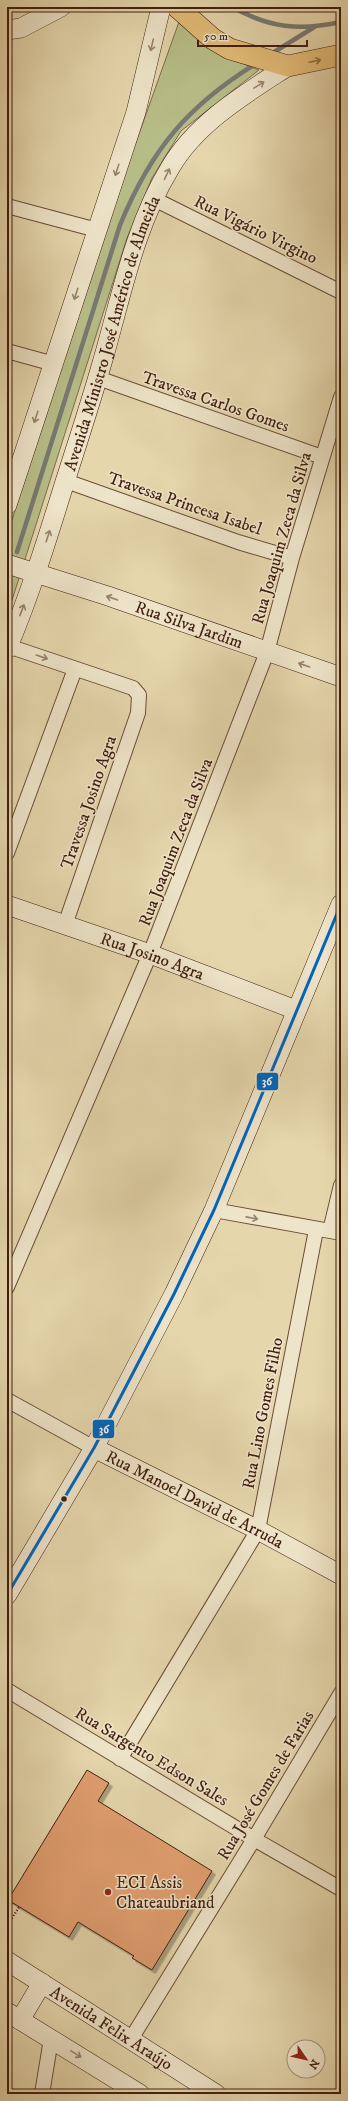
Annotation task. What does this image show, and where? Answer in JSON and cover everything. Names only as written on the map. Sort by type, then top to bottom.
[{"type":"main road","points":[[7,505],[136,112],[160,7]]},
{"type":"main road","points":[[177,7],[213,39],[230,49],[288,66],[341,55]]},
{"type":"main road","points":[[7,30],[20,28],[58,8]]},
{"type":"main road","name":"Avenida Ministro José Américo de Almeida","points":[[8,648],[66,481],[98,378],[139,235],[154,199],[170,167],[193,138],[221,112],[288,66]]},
{"type":"main road","name":"Rua Silva Jardim","points":[[7,564],[341,677]]},
{"type":"main road","points":[[7,1595],[94,1448],[138,1367],[214,1210],[341,904]]},
{"type":"main road","name":"Rua Josino Agra","points":[[7,906],[150,954],[296,1010]]},
{"type":"main road","name":"Rua Manoel David de Arruda","points":[[94,1448],[258,1530],[341,1575]]},
{"type":"main road","name":"Avenida Felix Araújo","points":[[7,1961],[216,2094]]},
{"type":"main road","points":[[42,1983],[13,2016],[140,2094]]},
{"type":"street","name":"Rua Vigário Virgino","points":[[154,199],[341,292]]},
{"type":"street","points":[[7,206],[97,230]]},
{"type":"street","points":[[7,351],[54,364]]},
{"type":"street","name":"Travessa Carlos Gomes","points":[[98,378],[322,457]]},
{"type":"street","name":"Rua Joaquim Zeca da Silva","points":[[7,1287],[150,954],[267,652],[292,558],[341,397]]},
{"type":"street","name":"Travessa Princesa Isabel","points":[[66,481],[238,542],[292,558]]},
{"type":"street","points":[[7,852],[74,669],[8,648]]},
{"type":"street","name":"Travessa Josino Agra","points":[[65,925],[138,714],[140,701],[137,691],[133,688],[74,669]]},
{"type":"street","points":[[214,1210],[316,1230],[336,1232],[341,1185]]},
{"type":"street","name":"Rua Lino Gomes Filho","points":[[120,1759],[258,1530],[316,1230]]},
{"type":"street","name":"Rua Manoel David de Arruda","points":[[7,1400],[94,1448]]},
{"type":"street","name":"Rua Sargento Edson Sales","points":[[7,1690],[254,1840],[341,1889]]},
{"type":"street","name":"Rua José Gomes de Farias","points":[[131,2039],[254,1840],[341,1693]]},
{"type":"street","points":[[42,2094],[51,2039]]},
{"type":"path","points":[[7,1926],[19,1907]]},
{"type":"green space","points":[[180,19],[228,58],[259,70],[181,131],[152,178],[127,238],[7,616],[7,535],[130,159]]},
{"type":"building","points":[[87,1770],[109,1783],[98,1801],[212,1871],[152,1970],[132,1958],[134,1956],[78,1922],[69,1937],[8,1900]]},
{"type":"waterway","points":[[232,7],[259,19],[285,26],[298,27],[326,25],[341,22]]},
{"type":"waterway","points":[[271,54],[316,26]]},
{"type":"waterway","points":[[17,552],[120,225],[132,198],[159,152],[191,113],[232,79],[257,63]]},
{"type":"transit line","name":"36","points":[[7,1595],[94,1448],[174,1294],[214,1210],[341,904]]},
{"type":"place","name":"ECI Assis Chateaubriand","points":[[108,1892]]}]
